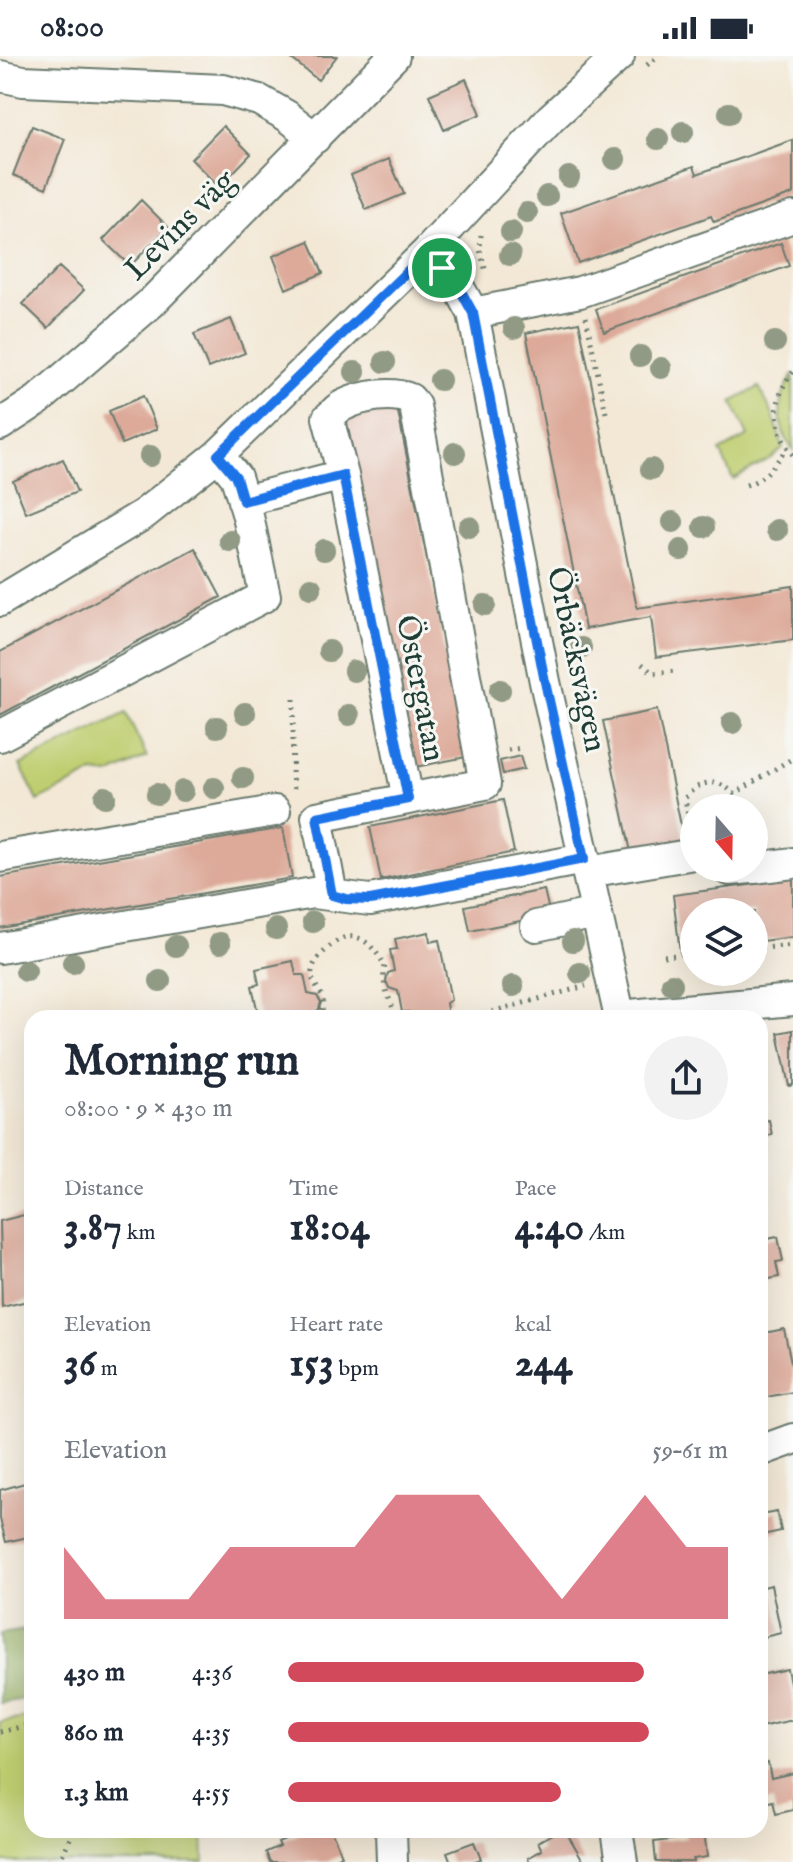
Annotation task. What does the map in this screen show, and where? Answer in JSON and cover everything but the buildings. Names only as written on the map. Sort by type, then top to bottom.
[{"type":"street","name":"Levins väg","points":[[0,425],[38,400],[151,303],[394,56]]},
{"type":"street","points":[[0,601],[144,514],[218,455],[426,253],[551,118],[619,56]]},
{"type":"street","points":[[0,76],[23,81],[223,90],[259,100],[287,116],[315,138]]},
{"type":"street","points":[[473,313],[580,292],[793,217]]},
{"type":"street","name":"Örbäcksvägen","points":[[426,253],[457,284],[473,313],[545,682],[618,1010]]},
{"type":"street","name":"Östergatan","points":[[317,817],[485,784],[415,406],[410,399],[389,394],[342,405],[328,418],[343,475],[408,799]]},
{"type":"street","points":[[0,736],[265,596],[236,477],[218,455]]},
{"type":"street","points":[[243,501],[343,475]]},
{"type":"street","points":[[0,857],[275,811]]},
{"type":"street","points":[[317,817],[332,895]]},
{"type":"street","points":[[0,948],[313,893],[370,900],[680,848]]},
{"type":"street","points":[[768,866],[793,863]]},
{"type":"street","points":[[536,926],[596,913]]},
{"type":"street","points":[[691,1010],[793,1000]]},
{"type":"street","points":[[768,1448],[793,1439]]},
{"type":"street","points":[[391,1838],[392,1862]]},
{"type":"street","points":[[618,1838],[622,1862]]},
{"type":"path","points":[[580,292],[607,418]]},
{"type":"path","points":[[793,372],[784,385],[777,409],[780,433],[793,455]]},
{"type":"path","points":[[746,485],[772,471],[787,448]]},
{"type":"path","name":"Örbäcksvägen","points":[[642,664],[653,673],[675,671]]},
{"type":"path","points":[[294,699],[292,777],[298,811],[317,817]]},
{"type":"path","points":[[688,794],[710,781],[718,782],[734,794],[793,758]]},
{"type":"path","points":[[322,1010],[322,994],[315,986],[312,971],[318,958],[331,944],[348,936],[363,938],[375,948],[385,966],[384,989],[390,996],[394,1010]]},
{"type":"path","points":[[768,948],[793,945]]},
{"type":"path","points":[[664,956],[680,955]]},
{"type":"path","points":[[503,1010],[595,983]]},
{"type":"path","points":[[0,1732],[24,1726]]},
{"type":"path","points":[[59,1862],[70,1838]]},
{"type":"green space","points":[[793,375],[793,450],[783,432],[780,412],[784,393]]},
{"type":"green space","points":[[759,387],[773,415],[783,448],[733,479],[720,451],[748,436],[732,402]]},
{"type":"green space","points":[[126,713],[147,757],[109,775],[93,773],[38,801],[20,765]]},
{"type":"green space","points":[[24,1630],[24,1699],[0,1703],[0,1634]]},
{"type":"green space","points":[[24,1718],[24,1838],[203,1838],[204,1862],[0,1862],[0,1722]]},
{"type":"route","points":[[426,253],[442,268],[457,284],[473,313],[545,682],[584,859],[370,900],[346,899],[332,895],[317,817],[408,799],[343,475],[243,501],[236,477],[218,455],[426,253]]}]
